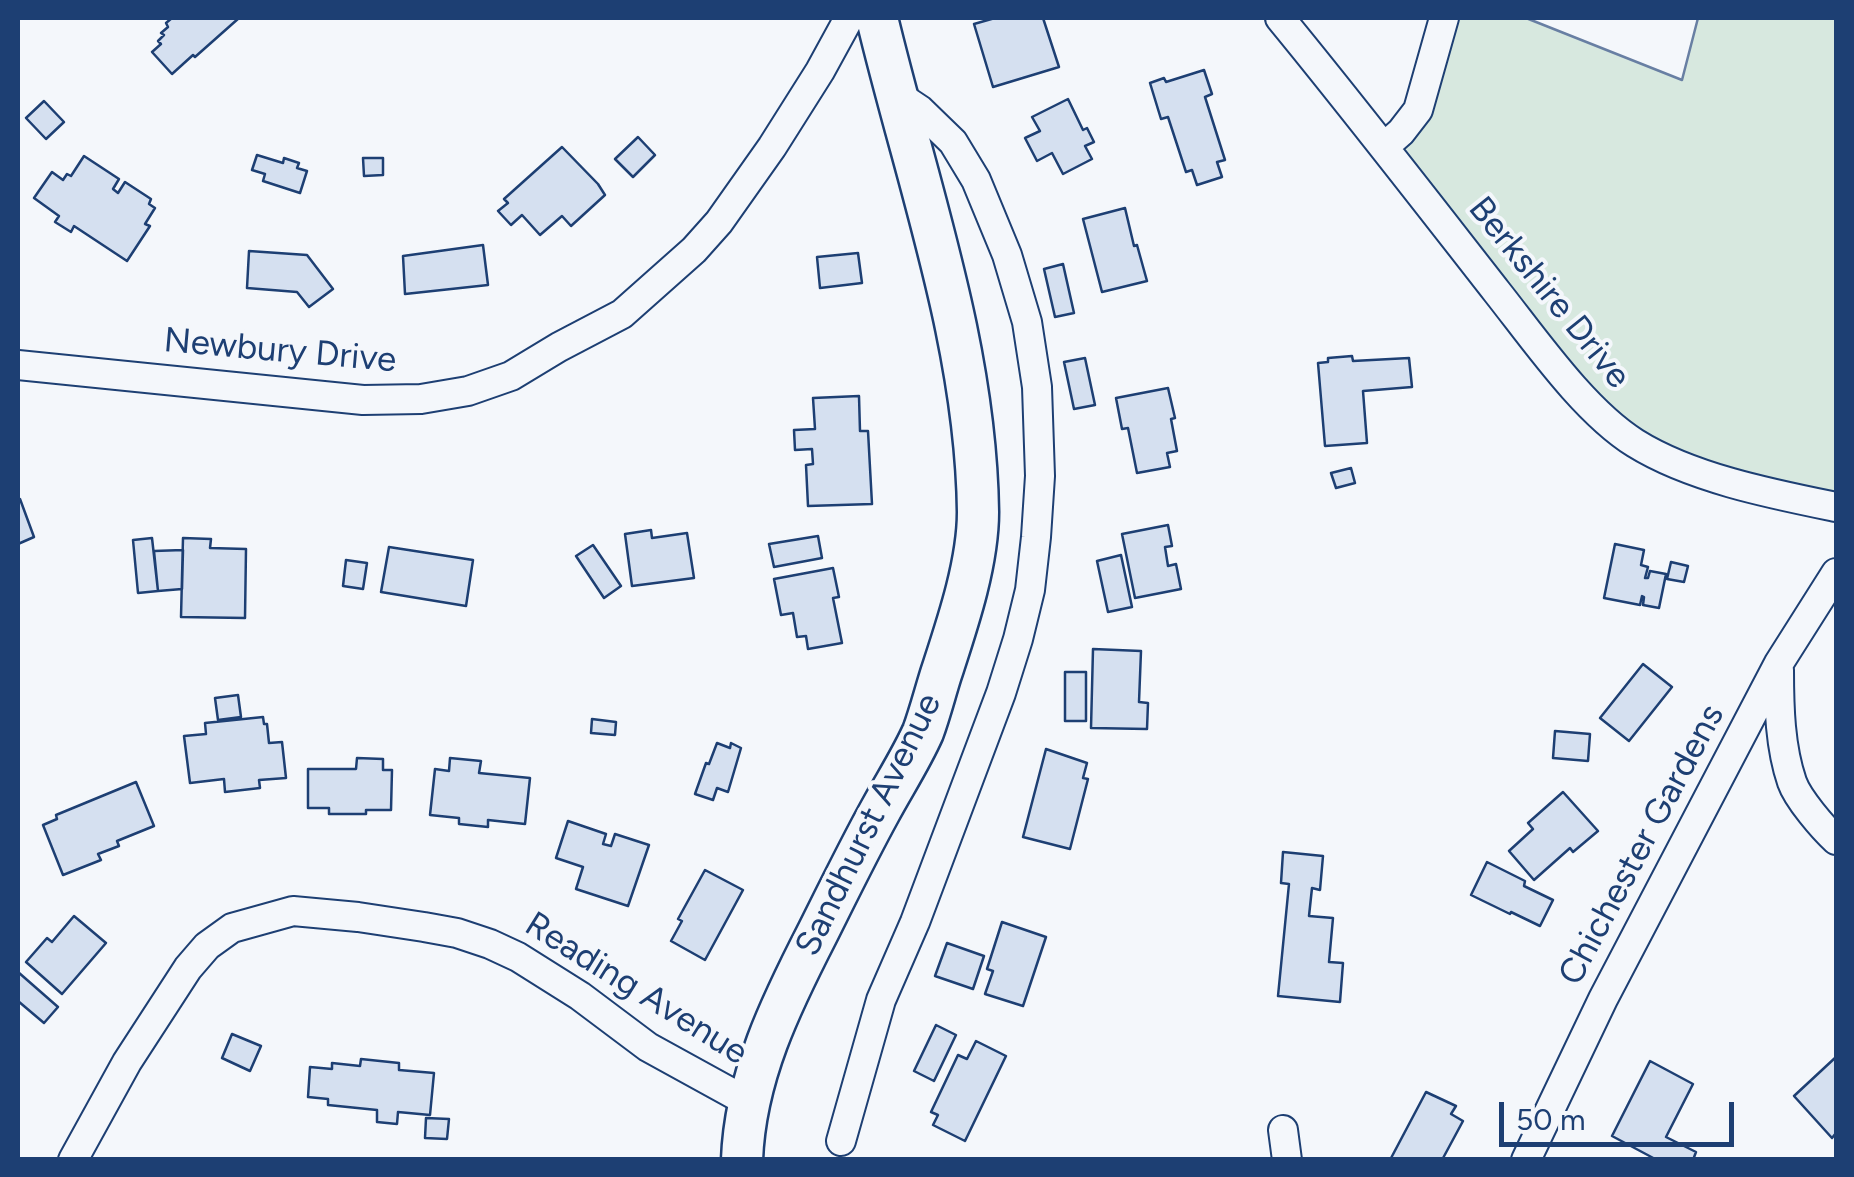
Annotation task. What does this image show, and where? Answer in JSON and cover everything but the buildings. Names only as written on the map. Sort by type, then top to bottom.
[{"type":"street","name":"Newbury Drive","points":[[20,358],[190,384],[363,400],[422,399],[468,391],[511,376],[622,314],[694,250],[719,222],[772,147],[848,18]]},
{"type":"street","name":"Sandhurst Avenue","points":[[742,1160],[748,1102],[759,1062],[789,990],[922,732],[956,628],[972,563],[978,515],[964,363],[877,18]]},
{"type":"street","name":"Berkshire Drive","points":[[1280,18],[1602,419],[1672,463],[1773,494],[1836,507]]},
{"type":"street","points":[[1384,147],[1418,110],[1444,18]]},
{"type":"street","points":[[841,1142],[881,1000],[915,922],[1018,639],[1030,590],[1040,476],[1037,387],[1028,322],[1007,255],[976,180],[954,142],[896,94]]},
{"type":"street","name":"Chichester Gardens","points":[[1526,1160],[1603,999],[1779,663],[1836,573]]},
{"type":"street","points":[[1779,663],[1780,720],[1793,785],[1836,840]]},
{"type":"street","name":"Reading Avenue","points":[[73,1160],[127,1062],[188,968],[207,946],[232,928],[293,911],[424,927],[490,944],[564,986],[648,1047],[748,1102]]},
{"type":"street","points":[[1283,1130],[1287,1160]]},
{"type":"shaded area","points":[[1446,18],[1526,18],[1682,80],[1698,18],[1836,18],[1836,507],[1637,447],[1384,149],[1405,130]]}]
